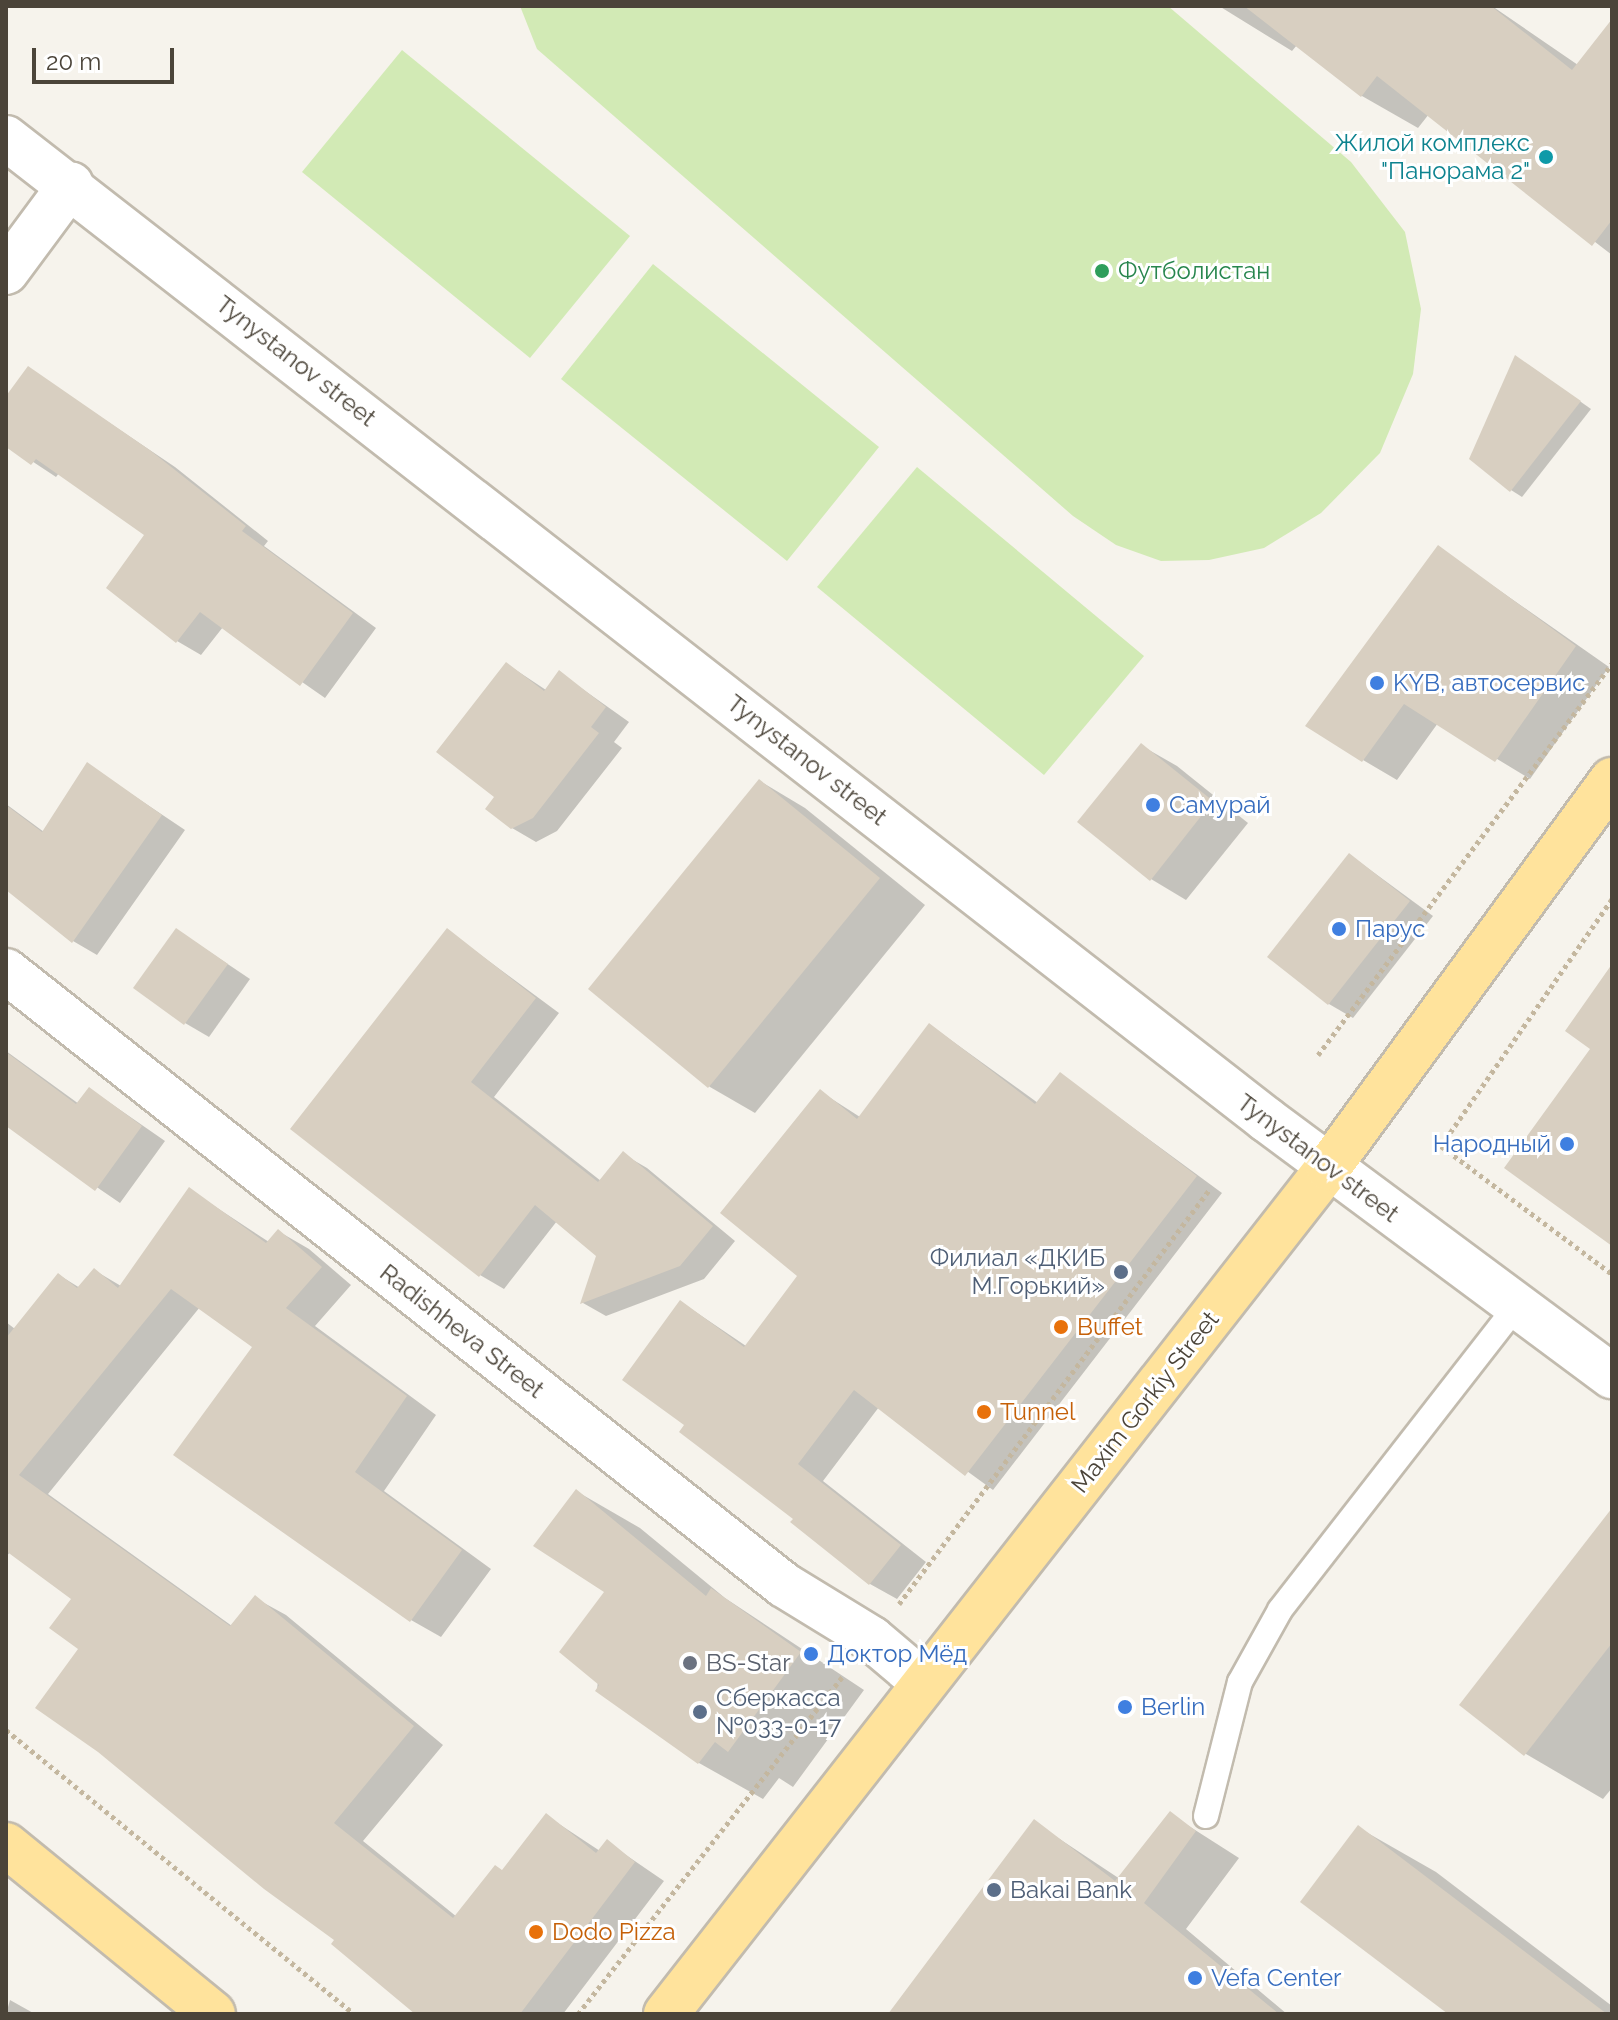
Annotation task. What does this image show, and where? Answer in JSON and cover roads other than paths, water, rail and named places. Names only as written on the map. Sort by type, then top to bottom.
[{"type":"main road","name":"Maxim Gorkiy Street","points":[[666,2014],[1328,1168],[1612,780]]},
{"type":"main road","points":[[6,1845],[213,2014]]},
{"type":"street","name":"Tynystanov street","points":[[6,138],[71,184],[1328,1168],[1517,1306],[1608,1365]]},
{"type":"street","points":[[6,272],[71,184]]},
{"type":"street","name":"Radishheva Street","points":[[6,971],[784,1585],[872,1639],[924,1683]]},
{"type":"lane","points":[[1206,1816],[1240,1682],[1280,1610],[1517,1306]]},
{"type":"place","name":"Жилой комплекс \"Панорама 2\"","points":[[1546,157]]},
{"type":"place","name":"Футболистан","points":[[1102,271]]},
{"type":"place","name":"KYB, автосервис","points":[[1377,683]]},
{"type":"place","name":"Самурай","points":[[1153,805]]},
{"type":"place","name":"Парус","points":[[1339,929]]},
{"type":"place","name":"Народный","points":[[1567,1144]]},
{"type":"place","name":"Филиал «ДКИБ М.Горький»","points":[[1121,1272]]},
{"type":"place","name":"Buffet","points":[[1061,1327]]},
{"type":"place","name":"Tunnel","points":[[984,1412]]},
{"type":"place","name":"Доктор Мёд","points":[[811,1654]]},
{"type":"place","name":"BS-Star","points":[[690,1663]]},
{"type":"place","name":"Berlin","points":[[1125,1707]]},
{"type":"place","name":"Сберкасса №033-0-17","points":[[700,1712]]},
{"type":"place","name":"Bakai Bank","points":[[994,1890]]},
{"type":"place","name":"Dodo Pizza","points":[[536,1932]]},
{"type":"place","name":"Vefa Center","points":[[1195,1978]]}]
